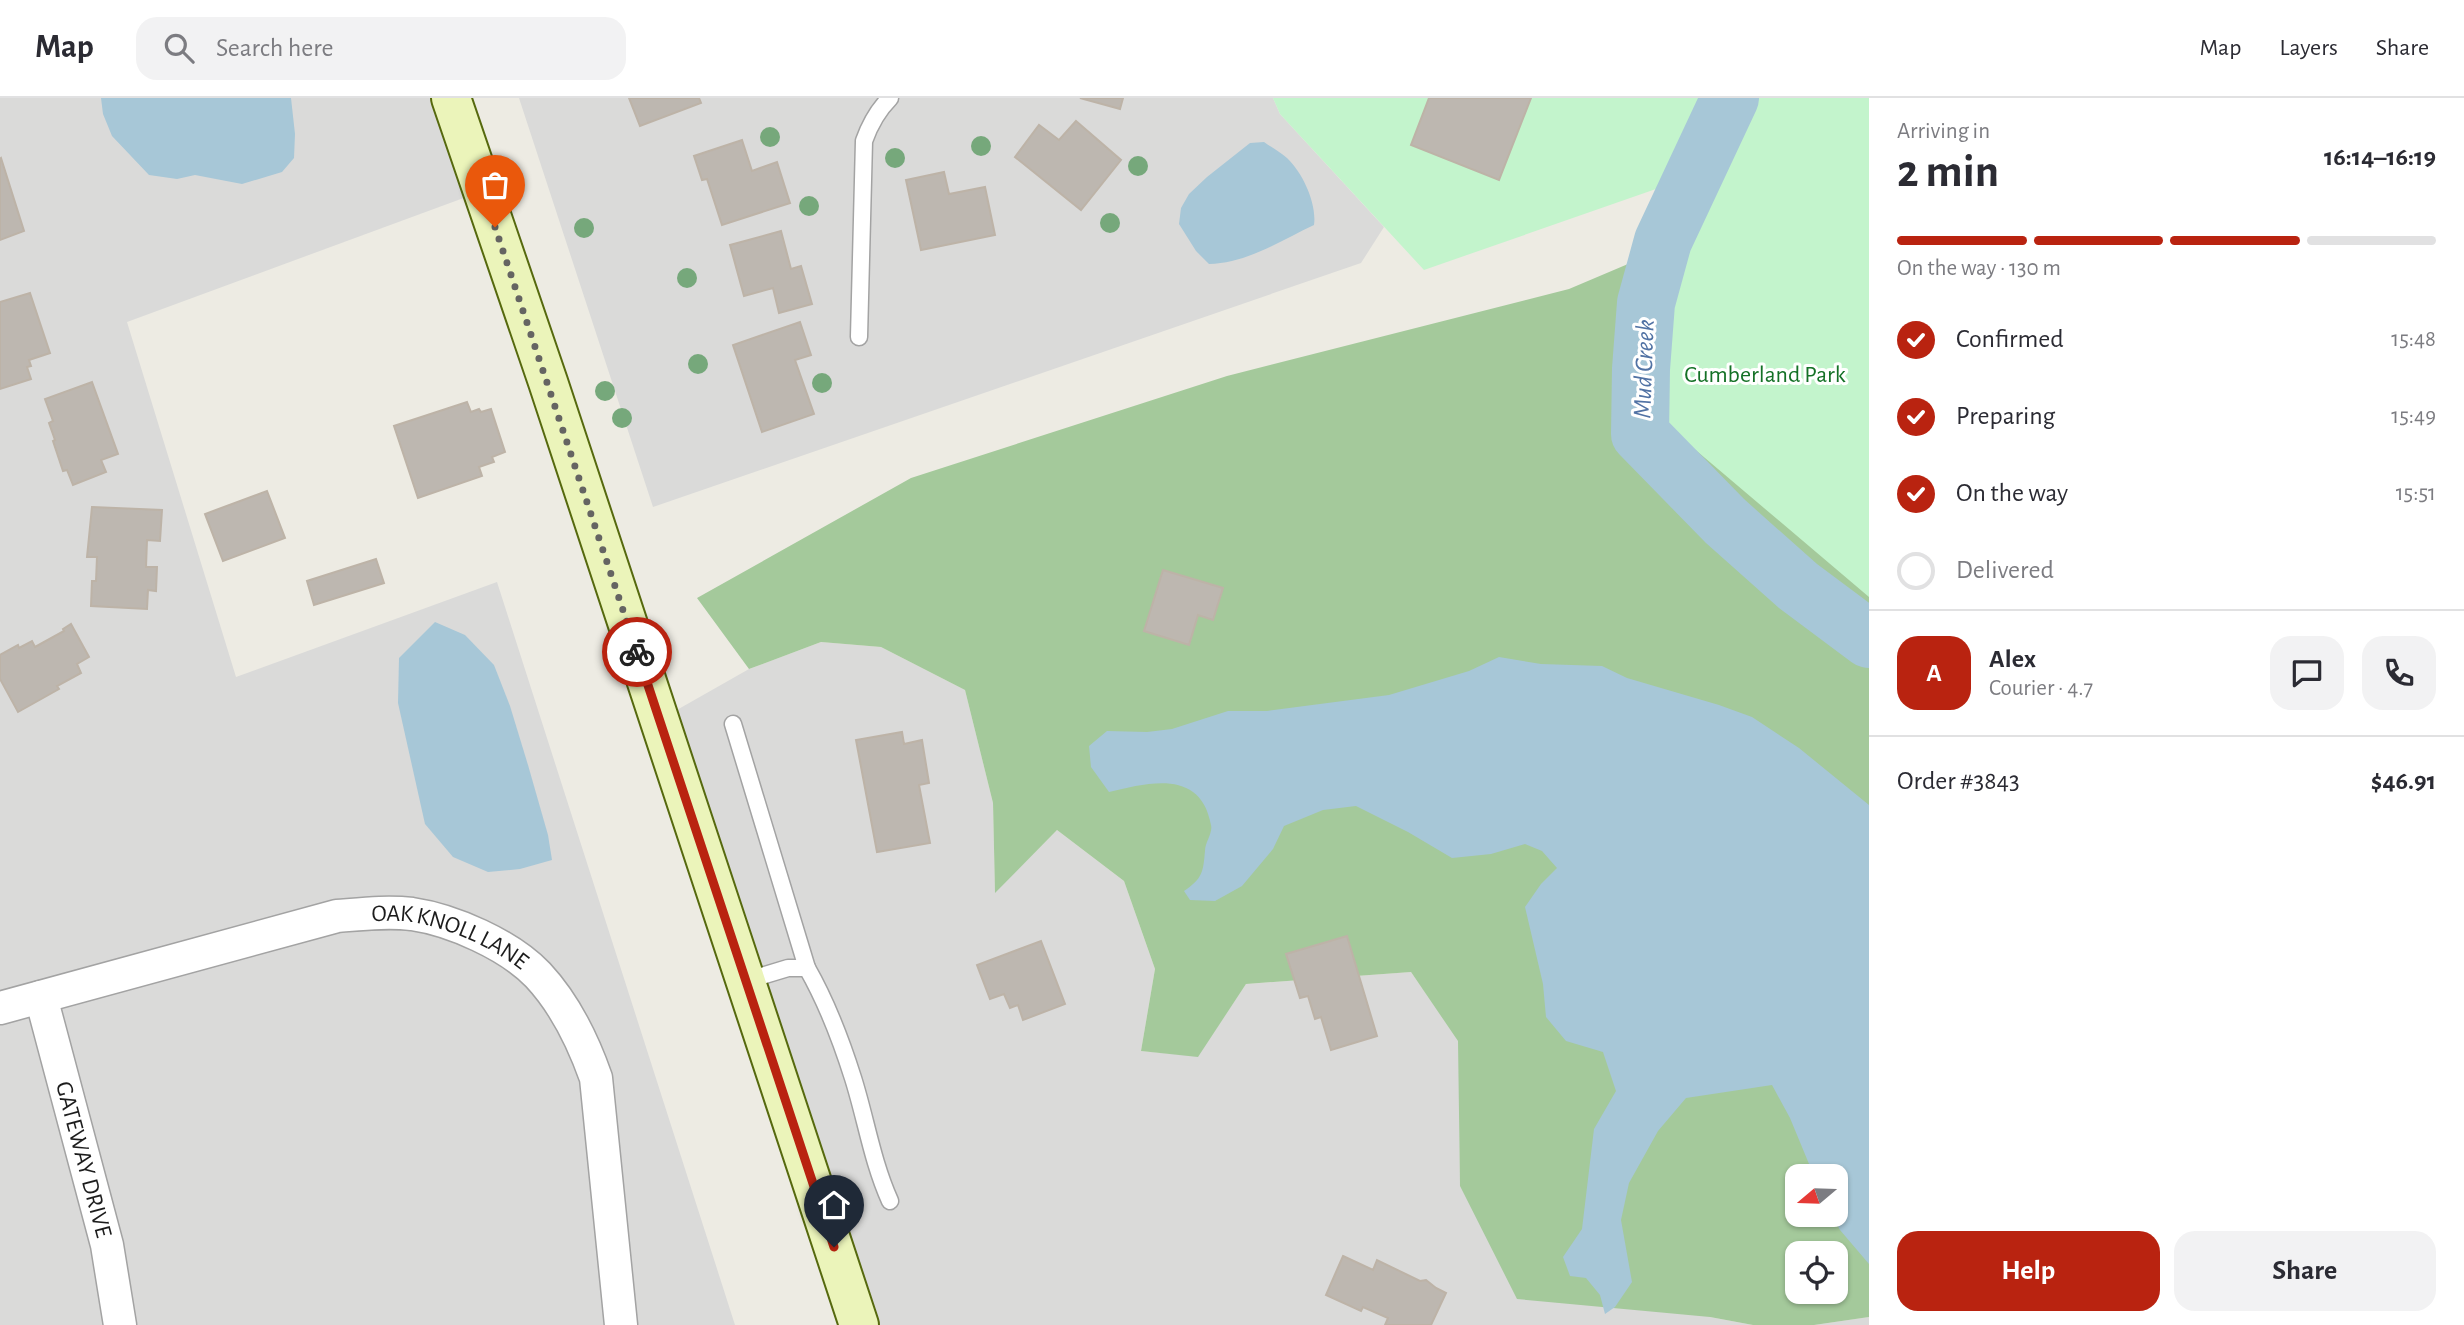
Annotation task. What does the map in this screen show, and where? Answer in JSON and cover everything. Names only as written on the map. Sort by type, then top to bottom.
[{"type":"main road","points":[[451,98],[548,382],[859,1325]]},
{"type":"street","name":"OAK KNOLL LANE","points":[[0,1008],[337,916],[378,912],[412,914],[442,921],[475,934],[510,953],[537,974],[566,1013],[585,1046],[596,1078],[621,1325]]},
{"type":"street","name":"GATEWAY DRIVE","points":[[41,997],[107,1245],[120,1325]]},
{"type":"lane","points":[[859,337],[864,141],[870,123],[890,98]]},
{"type":"lane","points":[[733,724],[807,968],[834,1023],[853,1079],[878,1175],[890,1201]]},
{"type":"lane","points":[[745,981],[788,968],[807,968]]},
{"type":"shaded area","points":[[0,98],[436,98],[469,196],[127,322],[236,677],[497,582],[735,1325],[0,1325]]},
{"type":"shaded area","points":[[519,98],[1273,98],[1280,114],[1384,227],[1361,263],[653,507]]},
{"type":"shaded area","points":[[821,642],[881,647],[965,690],[993,803],[995,892],[1057,830],[1124,881],[1155,969],[1141,1051],[1198,1056],[1246,984],[1411,972],[1459,1041],[1460,1186],[1710,1317],[1753,1325],[865,1325],[668,715],[749,669]]},
{"type":"shaded area","points":[[1869,1317],[1869,1325],[1814,1325]]},
{"type":"green space","name":"Cumberland Park","points":[[1273,98],[1869,98],[1869,597],[1659,419],[1676,182],[1424,270],[1280,114]]},
{"type":"green space","points":[[1720,225],[1869,522],[1869,1317],[1814,1325],[1753,1325],[1710,1317],[1517,1299],[1460,1186],[1458,1041],[1411,972],[1246,984],[1198,1057],[1141,1051],[1155,969],[1124,881],[1057,830],[995,893],[993,803],[965,690],[881,647],[821,642],[749,669],[697,598],[911,478],[1227,376],[1569,289]]},
{"type":"water","points":[[101,98],[291,98],[295,134],[294,158],[282,172],[242,184],[195,175],[177,179],[149,175],[112,136],[103,114]]},
{"type":"water","points":[[1264,142],[1287,158],[1298,172],[1308,189],[1314,225],[1237,260],[1209,264],[1196,251],[1179,224],[1181,208],[1189,194],[1207,177],[1250,143]]},
{"type":"water","points":[[435,622],[465,635],[494,665],[528,765],[548,835],[552,860],[520,869],[488,872],[453,857],[425,824],[398,703],[399,658]]},
{"type":"water","points":[[1499,657],[1541,664],[1602,666],[1627,678],[1719,705],[1752,717],[1799,748],[1869,805],[1869,1264],[1838,1227],[1848,1227],[1848,1164],[1809,1164],[1790,1118],[1772,1085],[1686,1098],[1658,1131],[1629,1183],[1621,1220],[1632,1282],[1615,1307],[1605,1314],[1600,1295],[1586,1278],[1570,1276],[1563,1257],[1582,1229],[1594,1129],[1616,1091],[1603,1052],[1566,1041],[1546,1017],[1543,984],[1525,907],[1541,884],[1557,868],[1542,851],[1525,844],[1491,854],[1452,858],[1356,806],[1323,810],[1284,826],[1273,849],[1242,886],[1215,901],[1190,900],[1184,891],[1201,874],[1211,828],[1205,807],[1197,795],[1185,787],[1157,783],[1109,792],[1091,767],[1089,746],[1107,731],[1147,732],[1172,729],[1228,711],[1267,711],[1389,695],[1469,671]]},
{"type":"building","points":[[629,98],[699,98],[701,103],[640,126]]},
{"type":"building","points":[[1080,98],[1123,98],[1120,109]]},
{"type":"building","points":[[1429,98],[1531,98],[1499,180],[1411,145]]},
{"type":"building","points":[[1076,121],[1121,160],[1081,210],[1015,157],[1039,125],[1059,140]]},
{"type":"building","points":[[742,140],[752,171],[777,162],[790,203],[722,225],[707,179],[702,180],[694,156]]},
{"type":"building","points":[[0,159],[24,231],[0,240]]},
{"type":"building","points":[[944,172],[949,194],[985,187],[995,235],[921,250],[906,180]]},
{"type":"building","points":[[781,231],[791,269],[801,266],[812,304],[779,313],[773,288],[744,296],[730,245]]},
{"type":"building","points":[[30,293],[50,353],[29,360],[31,366],[27,367],[31,379],[0,389],[0,302]]},
{"type":"building","points":[[800,322],[811,355],[795,360],[814,414],[762,432],[733,345]]},
{"type":"building","points":[[92,382],[118,454],[101,460],[106,472],[73,485],[67,470],[63,471],[53,441],[55,440],[49,423],[53,421],[45,399]]},
{"type":"building","points":[[467,402],[471,412],[491,409],[505,452],[492,457],[494,462],[479,467],[482,476],[418,498],[394,426]]},
{"type":"building","points":[[267,491],[285,538],[223,561],[205,514]]},
{"type":"building","points":[[92,507],[162,510],[160,541],[147,540],[146,567],[157,567],[156,591],[148,590],[147,609],[91,606],[97,557],[87,557]]},
{"type":"building","points":[[376,559],[384,583],[314,605],[307,581]]},
{"type":"building","points":[[1163,570],[1223,588],[1213,620],[1198,615],[1189,645],[1144,631]]},
{"type":"building","points":[[71,624],[89,657],[77,664],[81,673],[18,712],[0,679],[0,655],[32,641],[35,647],[64,631],[63,629]]},
{"type":"building","points":[[902,732],[904,744],[922,740],[929,783],[919,785],[930,843],[877,852],[856,740]]},
{"type":"building","points":[[1347,936],[1377,1036],[1331,1050],[1321,1017],[1315,1019],[1308,996],[1300,998],[1286,954]]},
{"type":"building","points":[[1041,941],[1065,1004],[1023,1020],[1018,1005],[1010,1008],[1004,994],[990,999],[977,965]]},
{"type":"building","points":[[1343,1256],[1373,1270],[1377,1260],[1420,1281],[1426,1280],[1446,1293],[1431,1325],[1385,1325],[1388,1318],[1363,1307],[1361,1311],[1326,1295]]},
{"type":"waterway","name":"Mud Creek","points":[[1730,98],[1663,241],[1646,303],[1640,434],[1725,521],[1798,586],[1869,639]]},
{"type":"way so far","points":[[495,227],[637,652]]},
{"type":"route","points":[[637,652],[834,1247]]}]
